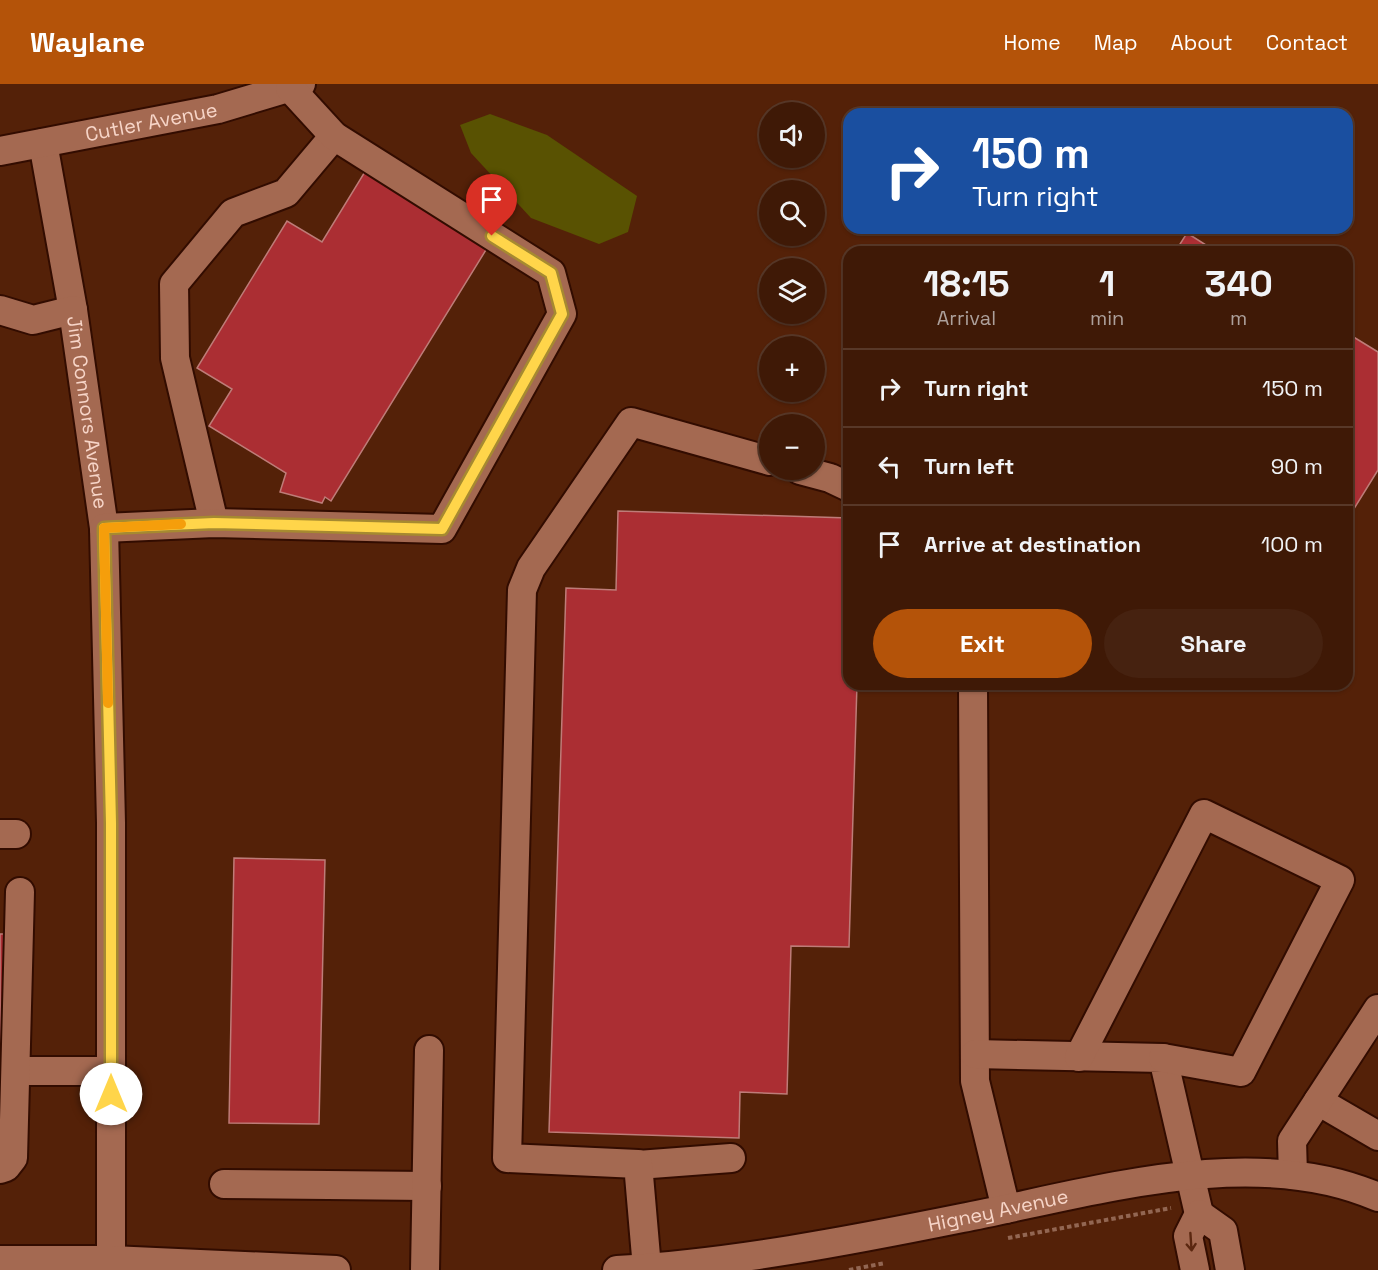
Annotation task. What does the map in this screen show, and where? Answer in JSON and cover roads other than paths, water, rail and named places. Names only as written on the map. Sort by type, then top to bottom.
[{"type":"street","points":[[104,528],[214,523],[442,529],[562,314],[551,273],[334,136],[295,86]]},
{"type":"street","name":"Cutler Avenue","points":[[0,151],[218,109],[295,86]]},
{"type":"street","points":[[214,523],[176,358],[174,284],[233,213],[286,193],[334,136]]},
{"type":"street","name":"Jim Connors Avenue","points":[[43,143],[73,310],[104,528],[111,823],[111,1260]]},
{"type":"street","points":[[0,310],[33,320],[73,310]]},
{"type":"street","points":[[731,1158],[638,1165],[507,1158],[522,590],[531,568],[631,422],[759,458]]},
{"type":"street","points":[[825,477],[843,484]]},
{"type":"street","points":[[973,690],[975,1081],[1006,1209]]},
{"type":"street","points":[[975,1054],[1163,1058],[1241,1072],[1340,880],[1204,814],[1079,1056]]},
{"type":"street","points":[[0,1169],[6,1167],[13,1158],[20,892]]},
{"type":"street","points":[[1293,1175],[1292,1141],[1378,1009]]},
{"type":"street","points":[[426,1270],[429,1050]]},
{"type":"street","points":[[1163,1058],[1188,1174],[1198,1209],[1223,1231],[1230,1270]]},
{"type":"street","points":[[16,1071],[111,1071]]},
{"type":"street","points":[[1318,1101],[1378,1136]]},
{"type":"street","points":[[638,1165],[647,1268]]},
{"type":"street","name":"Higney Avenue","points":[[616,1270],[798,1260],[1006,1209],[1205,1172],[1293,1175],[1360,1189],[1378,1197]]},
{"type":"street","points":[[224,1184],[427,1186]]},
{"type":"street","points":[[1195,1270],[1188,1236],[1198,1209]]},
{"type":"street","points":[[7,1263],[111,1260],[142,1266],[322,1270]]}]
